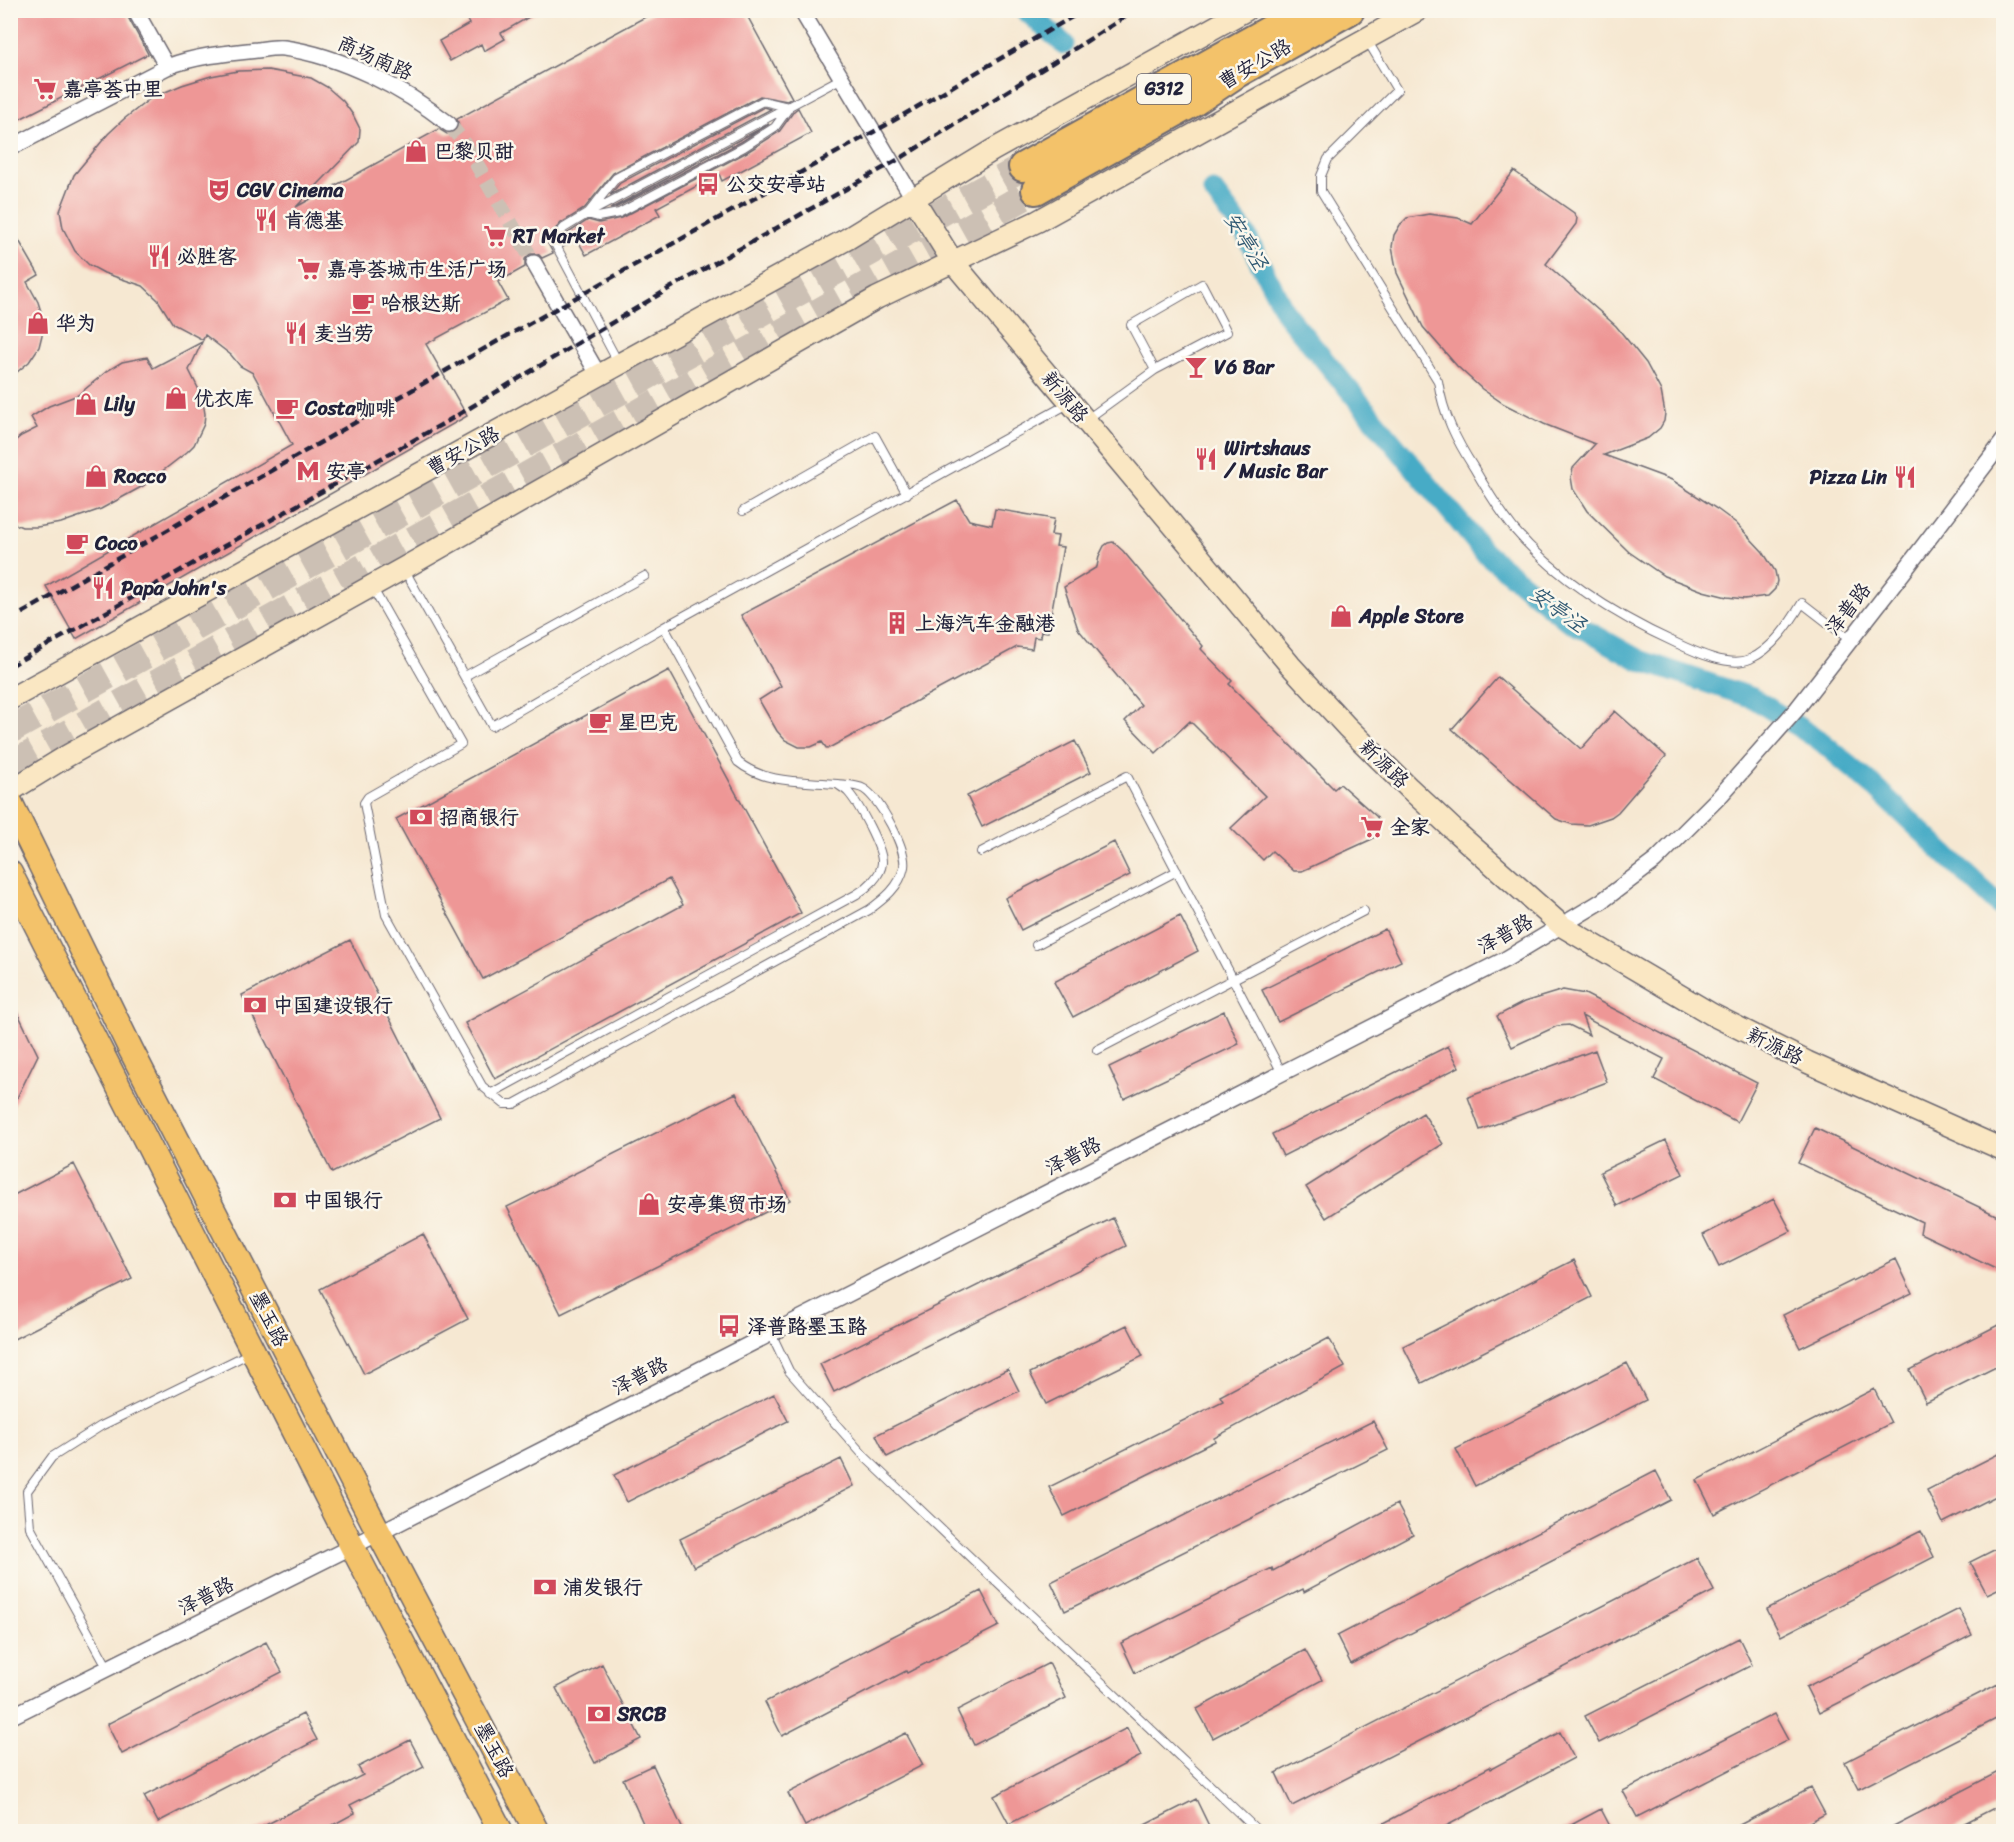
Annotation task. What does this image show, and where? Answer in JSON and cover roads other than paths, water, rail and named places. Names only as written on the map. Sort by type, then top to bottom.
[{"type":"highway","name":"曹安公路","points":[[1306,10],[1029,179],[1192,103],[1237,73],[1350,10]]},
{"type":"main road","name":"曹安公路","points":[[10,699],[847,239],[993,150],[1246,10]]},
{"type":"main road","points":[[10,790],[877,298],[1038,221],[1418,10]]},
{"type":"main road","name":"新源路","points":[[913,198],[953,262],[1290,665],[1347,728],[1456,832],[1562,926],[1723,1020],[1807,1062],[2004,1150]]},
{"type":"main road","name":"墨玉路","points":[[10,801],[137,1061],[379,1533],[537,1832]]},
{"type":"main road","name":"墨玉路","points":[[10,873],[352,1546],[501,1832]]},
{"type":"street","points":[[135,10],[167,67]]},
{"type":"street","points":[[801,10],[913,198]]},
{"type":"street","name":"商场南路","points":[[10,148],[184,60],[240,51],[282,48],[329,59],[383,81],[422,103],[449,124]]},
{"type":"street","points":[[534,263],[599,376]]},
{"type":"street","name":"泽普路","points":[[10,1717],[379,1533],[1282,1073],[1506,958],[1602,901],[1655,861],[1720,796],[1767,744],[1851,640],[2004,440]]},
{"type":"lane","points":[[1366,39],[1397,90],[1328,159],[1321,176],[1321,190],[1438,381],[1442,405],[1452,429],[1489,494],[1514,529],[1548,562],[1600,603],[1669,640],[1713,658],[1733,662],[1750,659],[1779,635],[1802,603],[1851,640]]},
{"type":"lane","points":[[619,364],[553,240],[564,228],[587,214],[842,78]]},
{"type":"lane","points":[[587,214],[616,178],[687,139],[763,101],[789,107]]},
{"type":"lane","points":[[587,214],[598,217],[619,213],[701,170],[775,127],[789,107]]},
{"type":"lane","points":[[1085,421],[1155,370],[1227,332],[1202,284],[1131,326],[1155,370]]},
{"type":"lane","points":[[404,568],[492,726],[664,627],[1070,403]]},
{"type":"lane","points":[[743,511],[875,436],[907,494]]},
{"type":"lane","points":[[465,676],[645,576]]},
{"type":"lane","points":[[371,586],[461,744],[368,797],[364,803],[386,915],[482,1086],[504,1104],[514,1104],[868,910],[886,898],[898,883],[904,866],[902,848],[883,811],[863,789],[837,784],[773,779],[750,772],[738,762],[664,627]]},
{"type":"lane","points":[[981,852],[1127,776],[1282,1073]]},
{"type":"lane","points":[[490,1094],[867,888],[882,863],[879,849],[852,798],[837,784]]},
{"type":"lane","points":[[1036,945],[1177,871]]},
{"type":"lane","points":[[1097,1050],[1364,911]]},
{"type":"lane","points":[[771,1333],[789,1371],[865,1457],[1259,1832]]},
{"type":"lane","points":[[108,1668],[30,1527],[27,1491],[52,1457],[100,1426],[254,1351]]},
{"type":"waterway","name":"安亭泾","points":[[1025,10],[1064,44]]},
{"type":"waterway","name":"安亭泾","points":[[1213,191],[1245,233],[1286,314],[1485,553],[1566,619],[1639,660],[1753,698],[1822,742],[1877,789],[2004,910]]},
{"type":"tunnel","points":[[449,124],[465,144],[534,263]]},
{"type":"tunnel","points":[[10,730],[1023,167]]},
{"type":"tunnel","points":[[10,766],[1036,190]]},
{"type":"railway","points":[[10,620],[489,346],[886,125],[1084,10]]},
{"type":"railway","points":[[10,666],[446,422],[670,288],[901,158],[1136,10]]},
{"type":"place","name":"嘉亭荟中里","points":[[45,89]]},
{"type":"place","name":"巴黎贝甜","points":[[416,151]]},
{"type":"place","name":"公交安亭站","points":[[708,184]]},
{"type":"place","name":"CGV Cinema","points":[[219,190]]},
{"type":"place","name":"肯德基","points":[[266,220]]},
{"type":"place","name":"RT Market","points":[[495,236]]},
{"type":"place","name":"必胜客","points":[[159,256]]},
{"type":"place","name":"嘉亭荟城市生活广场","points":[[309,269]]},
{"type":"place","name":"哈根达斯","points":[[363,303]]},
{"type":"place","name":"华为","points":[[38,323]]},
{"type":"place","name":"麦当劳","points":[[296,333]]},
{"type":"place","name":"V6 Bar","points":[[1196,367]]},
{"type":"place","name":"优衣库","points":[[176,398]]},
{"type":"place","name":"Lily","points":[[86,404]]},
{"type":"place","name":"Costa咖啡","points":[[287,408]]},
{"type":"place","name":"Wirtshaus / Music Bar","points":[[1206,459]]},
{"type":"place","name":"安亭","points":[[308,471]]},
{"type":"place","name":"Rocco","points":[[96,476]]},
{"type":"place","name":"Pizza Lin","points":[[1905,477]]},
{"type":"place","name":"Coco","points":[[77,543]]},
{"type":"place","name":"Papa John's","points":[[103,588]]},
{"type":"place","name":"Apple Store","points":[[1341,616]]},
{"type":"place","name":"上海汽车金融港","points":[[897,623]]},
{"type":"place","name":"星巴克","points":[[600,722]]},
{"type":"place","name":"招商银行","points":[[421,817]]},
{"type":"place","name":"全家","points":[[1372,827]]},
{"type":"place","name":"中国建设银行","points":[[255,1005]]},
{"type":"place","name":"中国银行","points":[[285,1200]]},
{"type":"place","name":"安亭集贸市场","points":[[649,1204]]},
{"type":"place","name":"泽普路墨玉路","points":[[729,1326]]},
{"type":"place","name":"浦发银行","points":[[545,1587]]},
{"type":"place","name":"SRCB","points":[[599,1714]]}]
